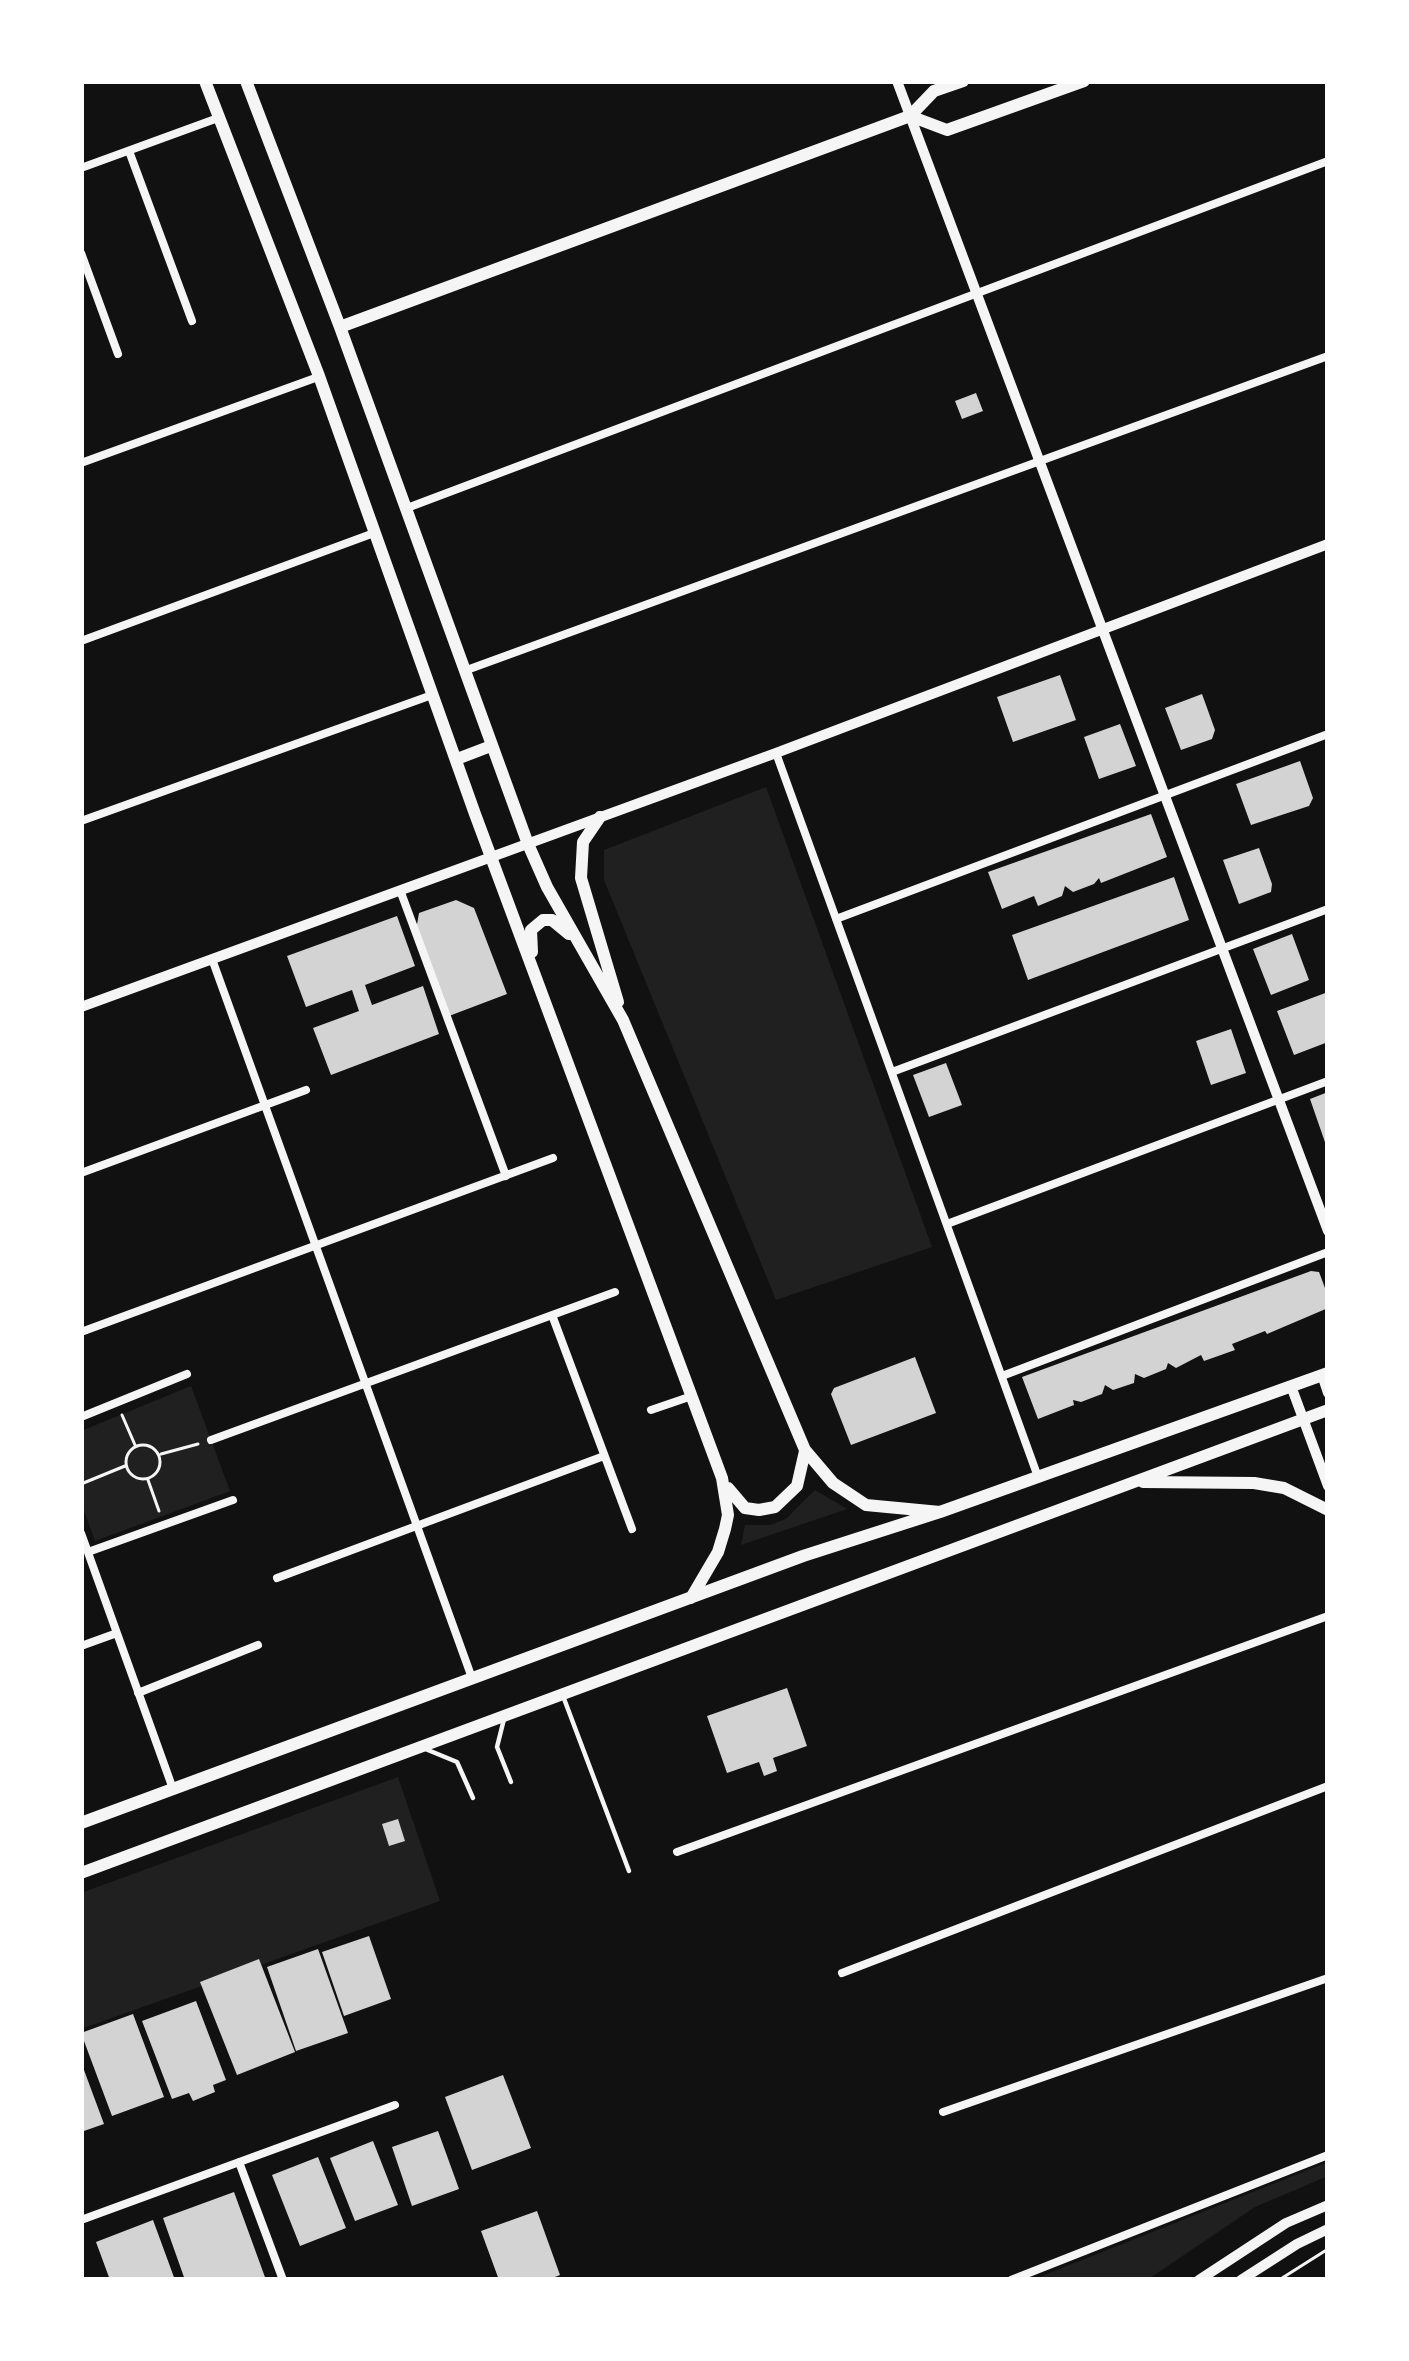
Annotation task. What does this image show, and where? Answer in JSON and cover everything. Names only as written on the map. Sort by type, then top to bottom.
[{"type":"main road","points":[[205,81],[319,376],[491,857],[722,1478],[745,1508],[775,1507],[797,1486],[805,1450]]},
{"type":"main road","points":[[246,81],[528,844],[623,1020]]},
{"type":"main road","points":[[340,327],[910,116],[934,92],[963,81]]},
{"type":"main road","points":[[910,116],[947,130],[1084,81]]},
{"type":"main road","points":[[457,759],[491,746]]},
{"type":"main road","points":[[601,817],[583,842],[581,878],[623,1020],[805,1450],[833,1483],[866,1504],[940,1512]]},
{"type":"main road","points":[[535,972],[530,942],[535,923],[552,920],[578,944]]},
{"type":"main road","points":[[81,1822],[803,1556],[1325,1374]]},
{"type":"main road","points":[[81,1874],[1328,1410]]},
{"type":"main road","points":[[691,1598],[718,1552],[725,1529],[728,1515],[722,1478]]},
{"type":"main road","points":[[1136,1482],[1254,1483],[1284,1488],[1328,1510]]},
{"type":"street","points":[[896,81],[1328,1231]]},
{"type":"street","points":[[81,168],[220,118]]},
{"type":"street","points":[[129,151],[192,321]]},
{"type":"street","points":[[407,508],[1328,161]]},
{"type":"street","points":[[81,253],[118,354]]},
{"type":"street","points":[[464,671],[1328,356]]},
{"type":"street","points":[[81,463],[319,376]]},
{"type":"street","points":[[81,641],[374,533]]},
{"type":"street","points":[[81,1007],[776,753],[1328,544]]},
{"type":"street","points":[[81,820],[433,695]]},
{"type":"street","points":[[836,919],[1328,734]]},
{"type":"street","points":[[776,753],[1038,1477]]},
{"type":"street","points":[[400,890],[506,1176]]},
{"type":"street","points":[[892,1072],[1328,909]]},
{"type":"street","points":[[212,959],[473,1679]]},
{"type":"street","points":[[947,1224],[1328,1081]]},
{"type":"street","points":[[81,1173],[306,1090]]},
{"type":"street","points":[[81,1332],[554,1158]]},
{"type":"street","points":[[1002,1376],[1328,1252]]},
{"type":"street","points":[[212,1440],[615,1292]]},
{"type":"street","points":[[552,1315],[632,1529]]},
{"type":"street","points":[[1325,1374],[1328,1393]]},
{"type":"street","points":[[81,1417],[187,1375]]},
{"type":"street","points":[[1291,1385],[1328,1486]]},
{"type":"street","points":[[651,1410],[689,1397]]},
{"type":"street","points":[[278,1577],[604,1456]]},
{"type":"street","points":[[88,1552],[233,1500]]},
{"type":"street","points":[[81,1533],[172,1789]]},
{"type":"street","points":[[677,1852],[1328,1616]]},
{"type":"street","points":[[81,1646],[117,1633]]},
{"type":"street","points":[[138,1693],[258,1645]]},
{"type":"street","points":[[842,1972],[1328,1786]]},
{"type":"street","points":[[943,2112],[1328,1978]]},
{"type":"street","points":[[81,2220],[395,2105]]},
{"type":"street","points":[[1011,2280],[1328,2155]]},
{"type":"street","points":[[239,2162],[284,2280]]},
{"type":"street","points":[[1198,2280],[1286,2223],[1328,2205]]},
{"type":"street","points":[[1241,2280],[1328,2229]]},
{"type":"lane","points":[[563,1696],[629,1871]]},
{"type":"lane","points":[[505,1718],[497,1747],[512,1782]]},
{"type":"lane","points":[[423,1748],[457,1762],[472,1798]]},
{"type":"path","points":[[122,1414],[136,1446]]},
{"type":"path","points":[[159,1455],[212,1440]]},
{"type":"path","points":[[136,1446],[152,1447],[159,1455],[160,1466],[148,1478],[137,1478],[127,1466],[128,1454],[136,1446]]},
{"type":"path","points":[[81,1484],[127,1466]]},
{"type":"path","points":[[148,1478],[164,1524]]},
{"type":"path","points":[[1279,2280],[1328,2249]]},
{"type":"shaded area","points":[[766,787],[932,1247],[776,1300],[604,880],[604,850]]},
{"type":"shaded area","points":[[191,1386],[230,1491],[95,1541],[81,1502],[81,1431]]},
{"type":"shaded area","points":[[815,1490],[847,1509],[741,1545],[745,1525],[770,1525],[786,1519]]},
{"type":"shaded area","points":[[398,1777],[440,1901],[81,2029],[81,1893]]},
{"type":"shaded area","points":[[1328,2162],[1328,2176],[1255,2207],[1147,2280],[1032,2280]]},
{"type":"building","points":[[976,393],[983,411],[962,419],[955,401]]},
{"type":"building","points":[[1060,675],[1076,720],[1013,742],[997,697]]},
{"type":"building","points":[[1202,694],[1215,730],[1212,739],[1181,750],[1165,708]]},
{"type":"building","points":[[1120,724],[1136,766],[1099,779],[1084,737]]},
{"type":"building","points":[[1300,761],[1313,798],[1309,806],[1251,825],[1236,784]]},
{"type":"building","points":[[1151,814],[1167,857],[1101,883],[1099,878],[1073,892],[1065,886],[1062,896],[1038,906],[1034,896],[1002,909],[988,872]]},
{"type":"building","points":[[1259,848],[1271,892],[1239,904],[1223,860]]},
{"type":"building","points":[[1174,877],[1189,920],[1028,980],[1012,935]]},
{"type":"building","points":[[456,900],[474,908],[507,994],[449,1016],[416,930],[419,913]]},
{"type":"building","points":[[397,916],[415,966],[365,985],[372,1005],[423,986],[439,1034],[331,1075],[313,1028],[359,1011],[352,990],[306,1007],[287,956]]},
{"type":"building","points":[[1292,934],[1309,980],[1271,995],[1253,949]]},
{"type":"building","points":[[1328,992],[1328,1042],[1294,1055],[1277,1011]]},
{"type":"building","points":[[1231,1029],[1246,1073],[1211,1085],[1196,1041]]},
{"type":"building","points":[[946,1063],[962,1105],[929,1117],[913,1075]]},
{"type":"building","points":[[1328,1092],[1328,1147],[1327,1148],[1310,1099]]},
{"type":"building","points":[[1311,1271],[1319,1272],[1328,1308],[1232,1344],[1235,1350],[1204,1361],[1201,1355],[1176,1368],[1168,1363],[1166,1369],[1144,1378],[1135,1374],[1134,1383],[1113,1390],[1105,1385],[1102,1394],[1073,1400],[1074,1405],[1038,1419],[1022,1377]]},
{"type":"building","points":[[915,1357],[936,1413],[851,1445],[831,1394],[834,1388]]},
{"type":"building","points":[[787,1688],[807,1746],[773,1758],[777,1771],[764,1776],[759,1762],[727,1773],[707,1716]]},
{"type":"building","points":[[398,1819],[405,1841],[389,1846],[382,1824]]},
{"type":"building","points":[[369,1936],[391,1999],[344,2016],[322,1952]]},
{"type":"building","points":[[318,1949],[348,2033],[296,2051],[267,1967]]},
{"type":"building","points":[[259,1959],[295,2052],[237,2075],[200,1982]]},
{"type":"building","points":[[196,2001],[226,2080],[213,2085],[215,2092],[193,2101],[189,2093],[172,2099],[142,2021]]},
{"type":"building","points":[[133,2014],[164,2097],[112,2116],[81,2033]]},
{"type":"building","points":[[81,2062],[104,2124],[81,2132]]},
{"type":"building","points":[[503,2075],[531,2148],[472,2170],[445,2097]]},
{"type":"building","points":[[438,2131],[459,2189],[412,2206],[392,2147]]},
{"type":"building","points":[[373,2141],[398,2205],[355,2221],[330,2158]]},
{"type":"building","points":[[318,2157],[346,2228],[300,2246],[272,2175]]},
{"type":"building","points":[[234,2192],[266,2280],[185,2280],[163,2218]]},
{"type":"building","points":[[537,2211],[560,2275],[547,2280],[499,2280],[481,2231]]},
{"type":"building","points":[[153,2220],[175,2280],[110,2280],[96,2242]]}]
